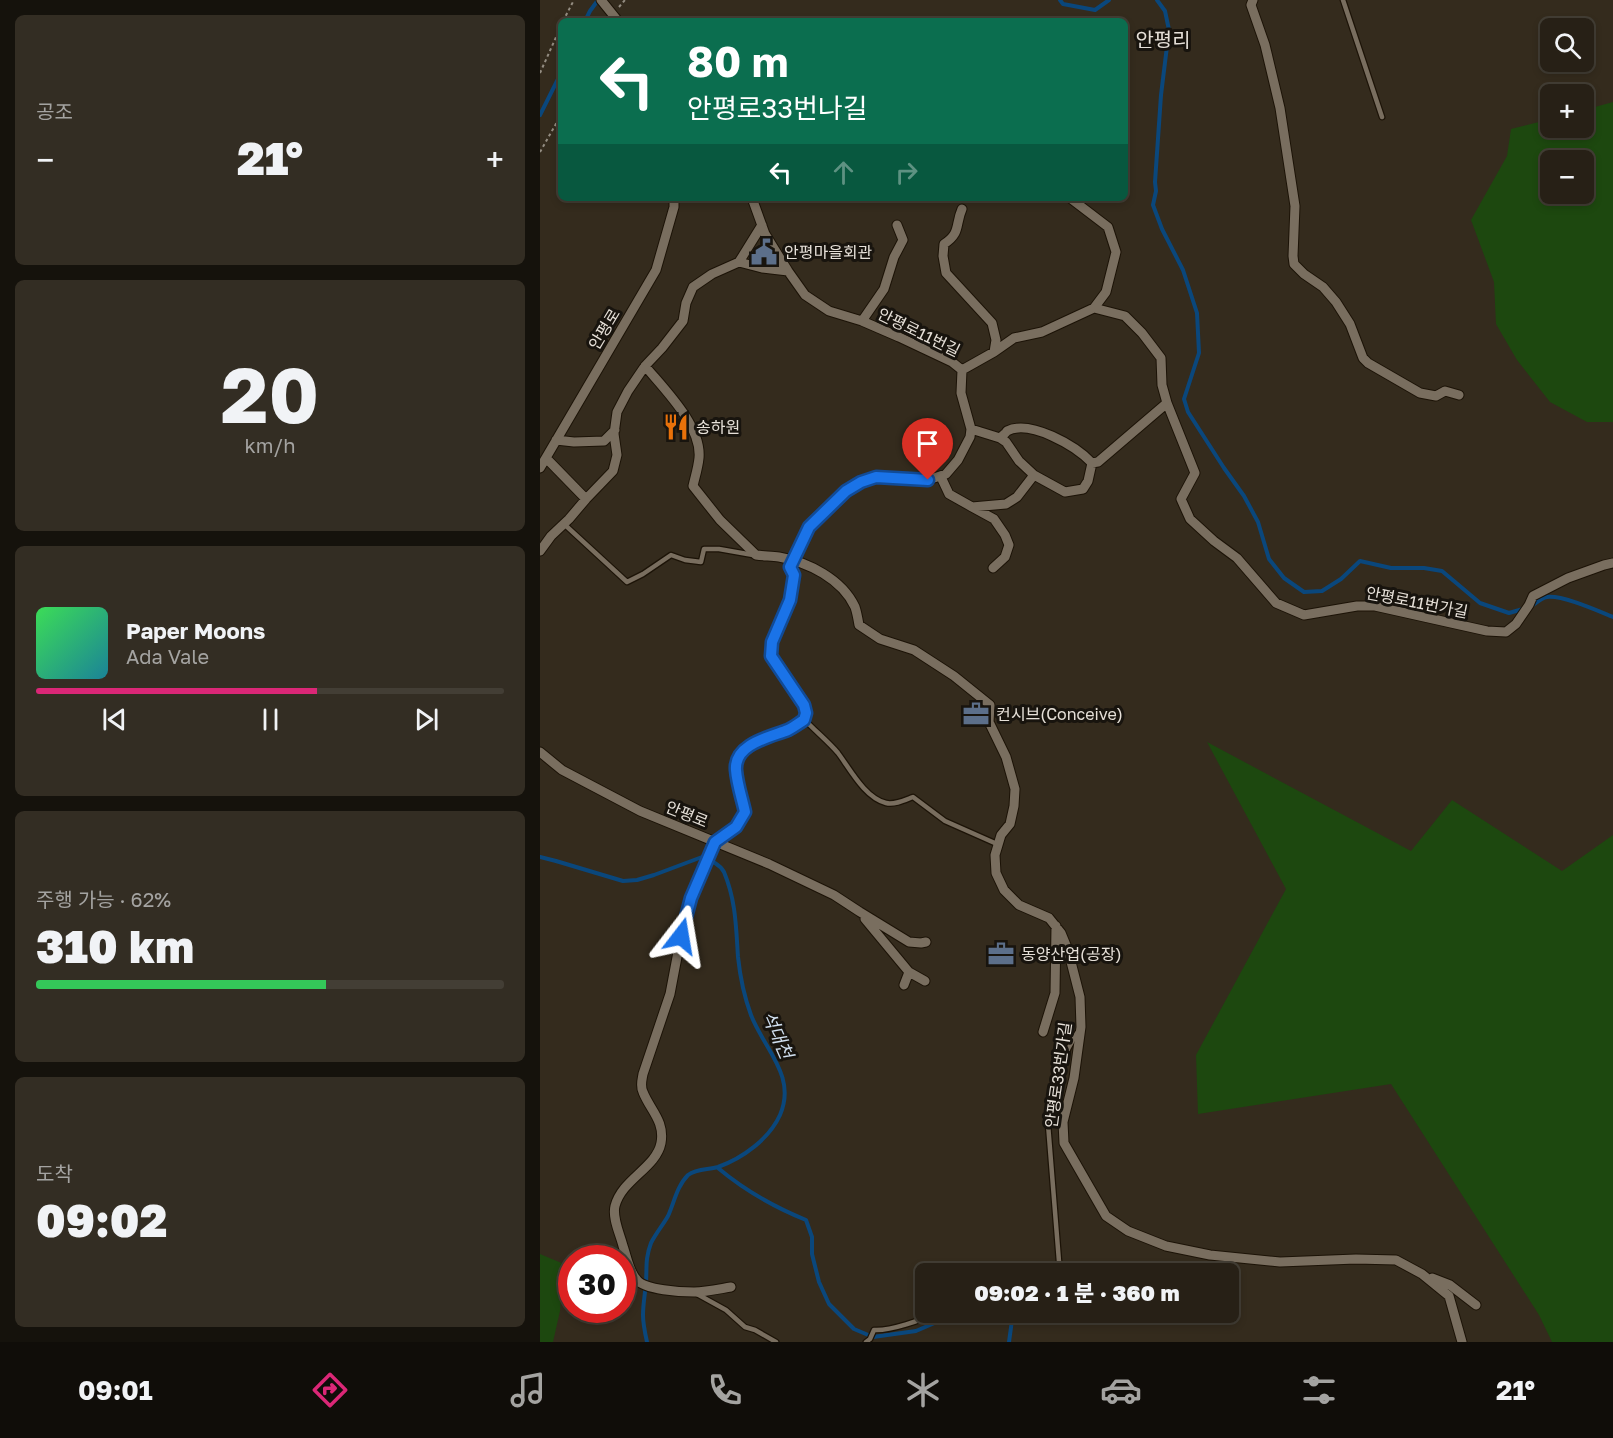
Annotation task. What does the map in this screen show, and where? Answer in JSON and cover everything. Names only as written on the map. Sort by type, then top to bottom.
[{"type":"street","points":[[601,0],[616,18]]},
{"type":"street","points":[[1253,0],[1251,5],[1265,45],[1280,108],[1294,195],[1294,264],[1323,287],[1336,302],[1350,324],[1363,358],[1368,363],[1420,393],[1436,396],[1445,391],[1459,395]]},
{"type":"street","name":"안평로","points":[[540,468],[656,270],[674,201]]},
{"type":"street","name":"안평로11번길","points":[[753,201],[765,234],[805,295],[816,304],[829,311],[862,321],[952,362],[962,370]]},
{"type":"street","points":[[1074,201],[1108,227],[1116,252],[1106,292],[1094,308]]},
{"type":"street","points":[[962,208],[957,219],[958,230],[944,244],[943,256],[946,273],[992,323],[996,340],[994,352]]},
{"type":"street","points":[[540,551],[551,536],[613,471],[617,455],[615,430],[617,412],[645,366],[683,321],[686,303],[693,286],[712,274],[739,262],[762,225]]},
{"type":"street","name":"안평로11번길","points":[[862,321],[884,289],[894,257],[903,240],[897,225]]},
{"type":"street","points":[[739,262],[788,271]]},
{"type":"street","name":"안평로11번길","points":[[962,370],[1014,338],[1042,332],[1094,308]]},
{"type":"street","name":"안평로11번가길","points":[[1094,308],[1125,316],[1142,333],[1161,358],[1162,385],[1167,403],[1195,473],[1181,499],[1190,519],[1237,558],[1276,603],[1304,615],[1357,606],[1376,606],[1487,631],[1506,632],[1516,624],[1533,596],[1568,578],[1613,563]]},
{"type":"street","points":[[645,366],[683,411],[696,438],[699,456],[693,486],[720,520],[756,555],[778,557],[820,571],[844,590],[855,608],[859,625],[880,639],[914,650],[954,676],[990,705],[989,722],[1006,757],[1015,789],[1011,824],[1001,835],[994,855],[996,873],[1004,890],[1019,905],[1049,918],[1056,926],[1054,993],[1043,1032]]},
{"type":"street","name":"안평로11번길","points":[[962,370],[961,393],[971,429]]},
{"type":"street","points":[[1092,463],[1098,462],[1167,403]]},
{"type":"street","points":[[1000,438],[1007,431],[1020,428],[1042,431],[1085,456],[1092,463]]},
{"type":"street","points":[[731,1287],[695,1292],[645,1286],[634,1278],[618,1229],[615,1206],[631,1180],[656,1157],[660,1147],[662,1137],[660,1125],[655,1111],[642,1091],[642,1074],[670,994],[691,898],[715,842],[736,827],[745,812],[735,768],[737,760],[742,752],[765,738],[791,728],[804,720],[806,713],[804,705],[771,656],[772,642],[790,600],[794,575],[790,567],[809,527],[846,491],[861,482],[876,477],[928,480],[941,477],[958,460],[970,437],[971,429],[1006,442],[1019,461],[1034,475],[1065,492],[1083,489],[1088,481],[1092,463]]},
{"type":"street","points":[[556,440],[604,441],[615,430]]},
{"type":"street","points":[[546,458],[586,499]]},
{"type":"street","points":[[972,507],[1006,504],[1017,497],[1034,475]]},
{"type":"street","points":[[941,477],[949,494],[994,519],[1005,536],[1009,545],[1005,557],[993,568]]},
{"type":"street","name":"안평로","points":[[540,752],[562,770],[640,811],[769,864],[825,890],[909,942],[926,942]]},
{"type":"street","points":[[860,912],[909,972],[925,981]]},
{"type":"street","name":"안평로33번가길","points":[[1056,926],[1061,933],[1074,969],[1080,997],[1081,1027],[1074,1078],[1064,1122],[1064,1143],[1106,1216],[1128,1231],[1166,1246],[1210,1256],[1280,1262],[1396,1260],[1422,1274],[1449,1296],[1462,1342]]},
{"type":"street","points":[[904,985],[909,972]]},
{"type":"street","points":[[1422,1274],[1450,1286],[1476,1305]]},
{"type":"lane","points":[[1342,0],[1382,117]]},
{"type":"lane","points":[[564,524],[627,582],[644,574],[671,555],[701,562],[704,549],[756,555]]},
{"type":"lane","points":[[804,720],[836,752],[862,787],[875,798],[892,804],[913,797],[945,821],[998,844]]},
{"type":"lane","points":[[1059,1263],[1048,1124],[1068,1049],[1081,1027]]},
{"type":"lane","points":[[695,1292],[726,1310],[745,1327],[776,1342]]},
{"type":"lane","points":[[868,1340],[874,1330],[882,1331],[915,1321]]},
{"type":"path","points":[[565,18],[574,0]]},
{"type":"path","points":[[540,73],[558,33]]},
{"type":"path","points":[[540,152],[558,120]]},
{"type":"green space","points":[[1613,102],[1613,422],[1587,422],[1550,402],[1517,360],[1496,324],[1494,282],[1471,220],[1507,156],[1511,129],[1540,122],[1540,138],[1594,138],[1594,107]]},
{"type":"green space","points":[[1207,742],[1411,851],[1452,800],[1562,871],[1613,835],[1613,1342],[1552,1342],[1539,1315],[1391,1084],[1198,1114],[1196,1055],[1286,889]]},
{"type":"green space","points":[[540,1254],[558,1262],[558,1320],[553,1342],[540,1342]]},
{"type":"waterway","points":[[586,18],[598,0]]},
{"type":"waterway","points":[[1060,0],[1063,4],[1095,10],[1109,0]]},
{"type":"waterway","points":[[1157,0],[1165,11],[1169,30],[1161,95],[1156,191],[1153,205],[1162,229],[1183,270],[1197,313],[1199,353],[1184,399],[1188,412],[1244,496],[1258,522],[1269,559],[1284,578],[1304,592],[1322,591],[1341,579],[1360,561],[1391,568],[1424,568],[1442,571],[1480,603],[1509,613],[1523,609]]},
{"type":"waterway","points":[[540,115],[558,79]]},
{"type":"waterway","points":[[1530,607],[1547,597],[1554,597],[1613,617]]},
{"type":"waterway","name":"석대천","points":[[540,857],[623,881],[654,875],[702,857],[720,867],[728,883],[733,904],[739,964],[746,1001],[782,1075],[784,1101],[780,1115],[762,1140],[737,1158],[718,1167],[691,1173],[678,1189],[668,1216],[651,1243],[647,1258],[643,1311],[647,1342]]},
{"type":"waterway","points":[[718,1168],[759,1197],[806,1220],[812,1237],[812,1254],[819,1282],[829,1304],[854,1329],[873,1337],[916,1331],[935,1323]]},
{"type":"waterway","points":[[1009,1342],[1012,1323]]},
{"type":"place","name":"안평마을회관","points":[[764,252]]},
{"type":"place","name":"송하원","points":[[676,427]]},
{"type":"place","name":"컨시브(Conceive)","points":[[976,714]]},
{"type":"place","name":"동양산업(공장)","points":[[1001,954]]},
{"type":"district","name":"안평리","points":[[1163,40]]},
{"type":"route","points":[[681,936],[691,898],[715,842],[736,827],[745,812],[735,768],[737,760],[742,752],[752,744],[791,728],[804,720],[806,713],[804,705],[771,656],[772,642],[790,600],[794,575],[790,567],[809,527],[846,491],[861,482],[876,477],[928,480]]}]
